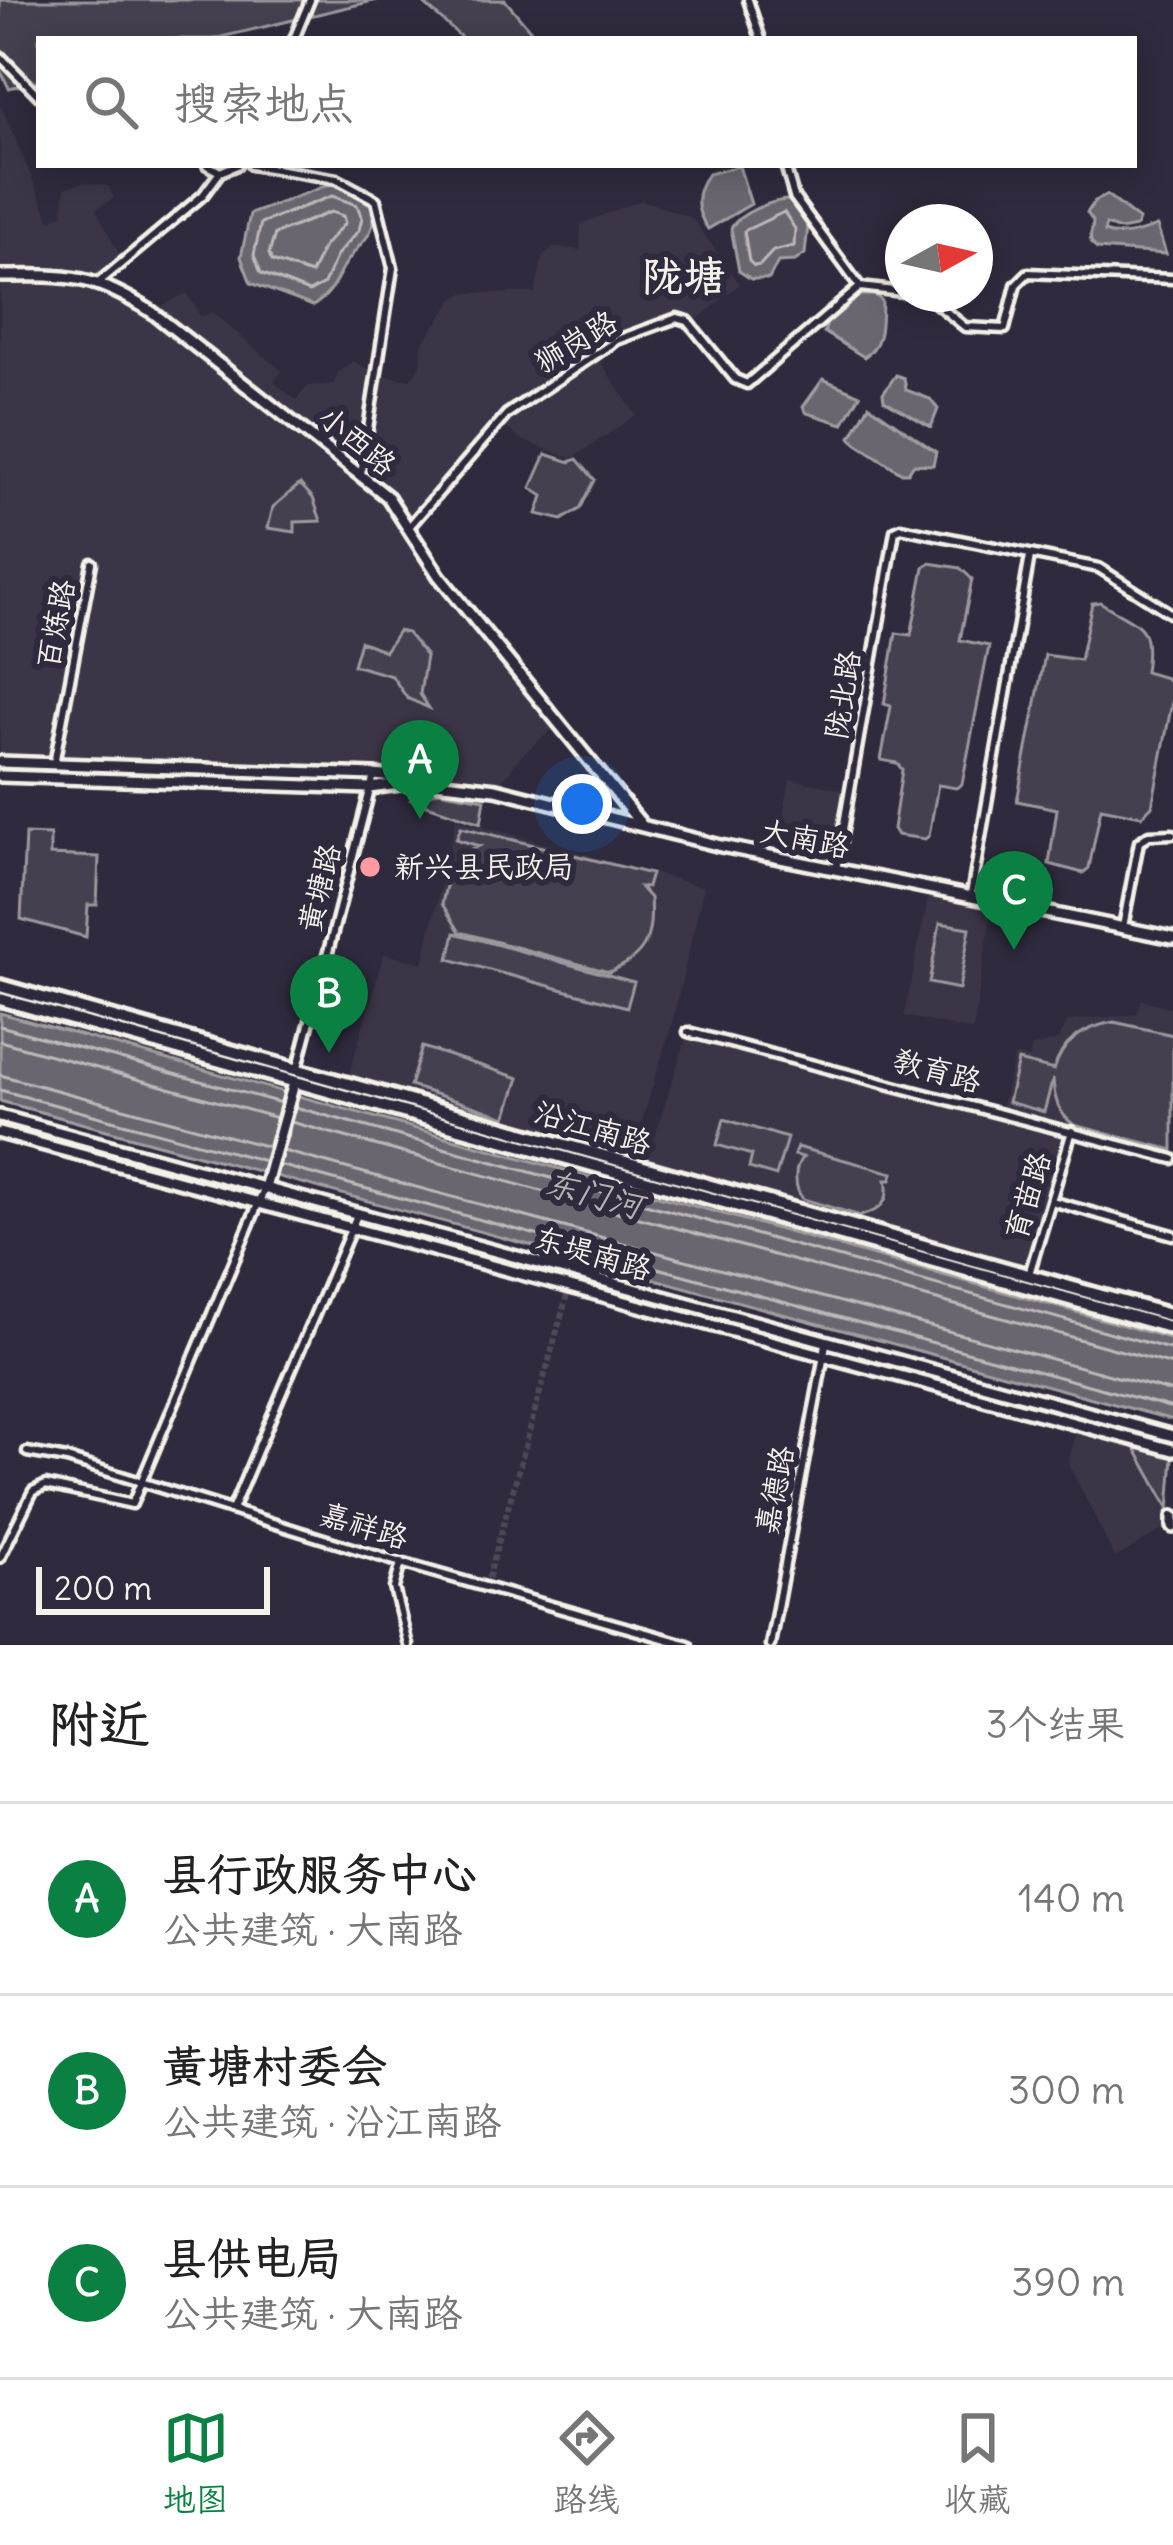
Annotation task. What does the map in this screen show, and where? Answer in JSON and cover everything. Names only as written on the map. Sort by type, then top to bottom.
[{"type":"main road","name":"小西路","points":[[0,276],[63,275],[111,286],[152,311],[388,497],[439,576],[640,824]]},
{"type":"main road","name":"大南路","points":[[0,762],[430,779],[496,789],[721,847],[1173,938]]},
{"type":"main road","name":"大南路","points":[[0,776],[370,788],[430,779]]},
{"type":"main road","name":"沿江南路","points":[[0,986],[1173,1316]]},
{"type":"main road","name":"沿江南路","points":[[0,999],[1173,1328]]},
{"type":"main road","points":[[265,1188],[294,1083]]},
{"type":"main road","name":"东堤南路","points":[[0,1116],[825,1348],[962,1395],[1173,1450]]},
{"type":"main road","name":"东堤南路","points":[[0,1132],[1173,1436]]},
{"type":"main road","points":[[1173,1516],[1173,1527]]},
{"type":"street","points":[[295,36],[310,0]]},
{"type":"street","points":[[748,0],[760,36]]},
{"type":"street","points":[[0,56],[36,93]]},
{"type":"street","points":[[213,168],[220,172]]},
{"type":"street","points":[[98,283],[230,168]]},
{"type":"street","points":[[269,168],[337,179],[376,200],[393,268],[361,475]]},
{"type":"street","points":[[785,168],[794,196],[860,287],[885,290]]},
{"type":"street","points":[[947,312],[965,327],[1005,329],[1016,285],[1028,273],[1173,279]]},
{"type":"street","name":"狮岗路","points":[[409,528],[507,414],[616,340],[677,318],[688,321],[735,379],[747,384],[860,287]]},
{"type":"street","name":"陇北路","points":[[836,870],[898,529],[1030,556]]},
{"type":"street","points":[[970,897],[1030,556],[1099,568],[1173,615]]},
{"type":"street","name":"百炼路","points":[[54,764],[92,563]]},
{"type":"street","name":"黄塘路","points":[[294,1083],[374,775]]},
{"type":"street","points":[[1123,927],[1139,842],[1173,834]]},
{"type":"street","name":"教育路","points":[[688,1032],[1173,1159]]},
{"type":"street","name":"育苗路","points":[[1029,1274],[1072,1131]]},
{"type":"street","points":[[0,1558],[33,1491],[46,1485],[132,1504],[265,1188]]},
{"type":"street","points":[[1054,1202],[1173,1235]]},
{"type":"street","points":[[232,1510],[358,1213]]},
{"type":"street","name":"嘉德路","points":[[770,1645],[825,1348]]},
{"type":"street","name":"嘉祥路","points":[[27,1452],[688,1645]]},
{"type":"street","points":[[401,1562],[394,1588],[408,1645]]},
{"type":"shaded area","points":[[0,0],[377,0],[226,36],[36,36],[36,82],[9,88],[0,70]]},
{"type":"shaded area","points":[[420,0],[505,0],[535,36],[460,36]]},
{"type":"shaded area","points":[[0,104],[50,220],[63,214],[65,188],[84,182],[108,186],[114,198],[96,209],[121,258],[98,283],[152,311],[187,293],[201,317],[212,312],[282,371],[274,382],[296,400],[308,386],[334,384],[338,373],[353,361],[381,375],[410,380],[421,364],[422,344],[454,299],[464,293],[535,293],[543,256],[554,247],[580,250],[581,224],[642,200],[692,218],[740,284],[692,324],[677,318],[617,340],[596,355],[636,415],[572,459],[520,439],[500,423],[409,528],[439,576],[559,724],[522,755],[496,789],[430,780],[0,762]]},
{"type":"shaded area","points":[[546,454],[570,462],[577,459],[595,480],[580,509],[562,520],[537,514],[543,496],[531,488]]},
{"type":"shaded area","points":[[300,484],[313,498],[321,521],[295,522],[295,532],[268,528],[273,507]]},
{"type":"shaded area","points":[[930,563],[960,568],[972,579],[960,640],[989,646],[962,784],[956,788],[938,785],[925,839],[897,835],[893,829],[902,770],[897,763],[881,760],[896,633],[911,635],[924,567]]},
{"type":"shaded area","points":[[1100,602],[1140,628],[1147,643],[1145,672],[1166,678],[1173,697],[1152,806],[1142,816],[1101,808],[1089,868],[1083,873],[1049,864],[1057,809],[1017,801],[1045,655],[1080,660],[1092,603]]},
{"type":"shaded area","points":[[398,631],[407,633],[426,656],[420,694],[429,708],[407,698],[392,676],[353,665],[360,641],[385,651]]},
{"type":"shaded area","points":[[790,779],[845,790],[831,869],[775,858]]},
{"type":"shaded area","points":[[438,791],[485,799],[481,823],[412,800]]},
{"type":"shaded area","points":[[456,819],[704,887],[671,1027],[629,1163],[347,1082],[384,954],[423,963]]},
{"type":"shaded area","points":[[461,827],[651,874],[647,887],[640,887],[650,898],[645,944],[632,959],[609,972],[460,932],[442,904],[457,862],[479,846],[456,839]]},
{"type":"shaded area","points":[[25,834],[50,835],[50,855],[99,857],[97,905],[88,905],[86,937],[21,919]]},
{"type":"shaded area","points":[[930,889],[993,901],[973,1031],[904,1016]]},
{"type":"shaded area","points":[[940,923],[970,928],[959,989],[929,983]]},
{"type":"shaded area","points":[[455,933],[634,982],[627,1007],[449,959]]},
{"type":"shaded area","points":[[1141,1000],[1173,1008],[1173,1156],[1072,1132],[1029,1274],[645,1167],[688,1032],[1000,1112],[1015,1055],[1029,1059],[1032,1047],[1058,1040],[1068,1021],[1137,1014]]},
{"type":"shaded area","points":[[1114,1022],[1173,1035],[1173,1150],[1074,1125],[1058,1105],[1053,1079],[1044,1112],[1008,1102],[1018,1061],[1054,1070],[1076,1037]]},
{"type":"shaded area","points":[[422,1047],[519,1078],[506,1117],[410,1086]]},
{"type":"shaded area","points":[[724,1119],[787,1138],[776,1176],[749,1168],[752,1155],[717,1145]]},
{"type":"shaded area","points":[[797,1147],[893,1173],[886,1180],[882,1204],[860,1216],[803,1199],[796,1184],[803,1157],[794,1155]]},
{"type":"shaded area","points":[[1078,1425],[1173,1450],[1172,1524],[1115,1558],[1068,1463]]},
{"type":"shaded area","points":[[1133,1444],[1173,1457],[1169,1509]]},
{"type":"water","points":[[740,168],[751,204],[708,229],[698,201],[708,174]]},
{"type":"water","points":[[333,183],[368,196],[373,225],[326,295],[313,306],[251,283],[241,257],[250,214]]},
{"type":"water","points":[[1107,195],[1139,220],[1136,227],[1120,230],[1106,225],[1104,232],[1125,234],[1157,226],[1166,254],[1093,245],[1093,221],[1087,213]]},
{"type":"water","points":[[789,200],[808,226],[805,254],[795,261],[778,262],[769,279],[751,279],[739,271],[731,228],[757,208]]},
{"type":"water","points":[[855,295],[875,295],[882,301],[878,339],[864,357],[824,332],[828,320]]},
{"type":"water","points":[[896,375],[904,378],[906,390],[930,399],[938,409],[931,427],[884,400],[883,393]]},
{"type":"water","points":[[823,379],[860,395],[843,424],[807,413],[803,407]]},
{"type":"water","points":[[869,405],[936,452],[933,465],[914,464],[902,473],[856,443],[851,437]]},
{"type":"water","name":"东门河","points":[[0,1013],[1173,1339],[1173,1420],[0,1101]]},
{"type":"tunnel","points":[[486,1587],[569,1288]]},
{"type":"place","name":"县行政服务中心","points":[[420,819]]},
{"type":"place","name":"新兴县民政局","points":[[370,867]]},
{"type":"place","name":"县供电局","points":[[1014,950]]},
{"type":"place","name":"黄塘村委会","points":[[329,1053]]},
{"type":"district","name":"陇塘","points":[[683,276]]}]
